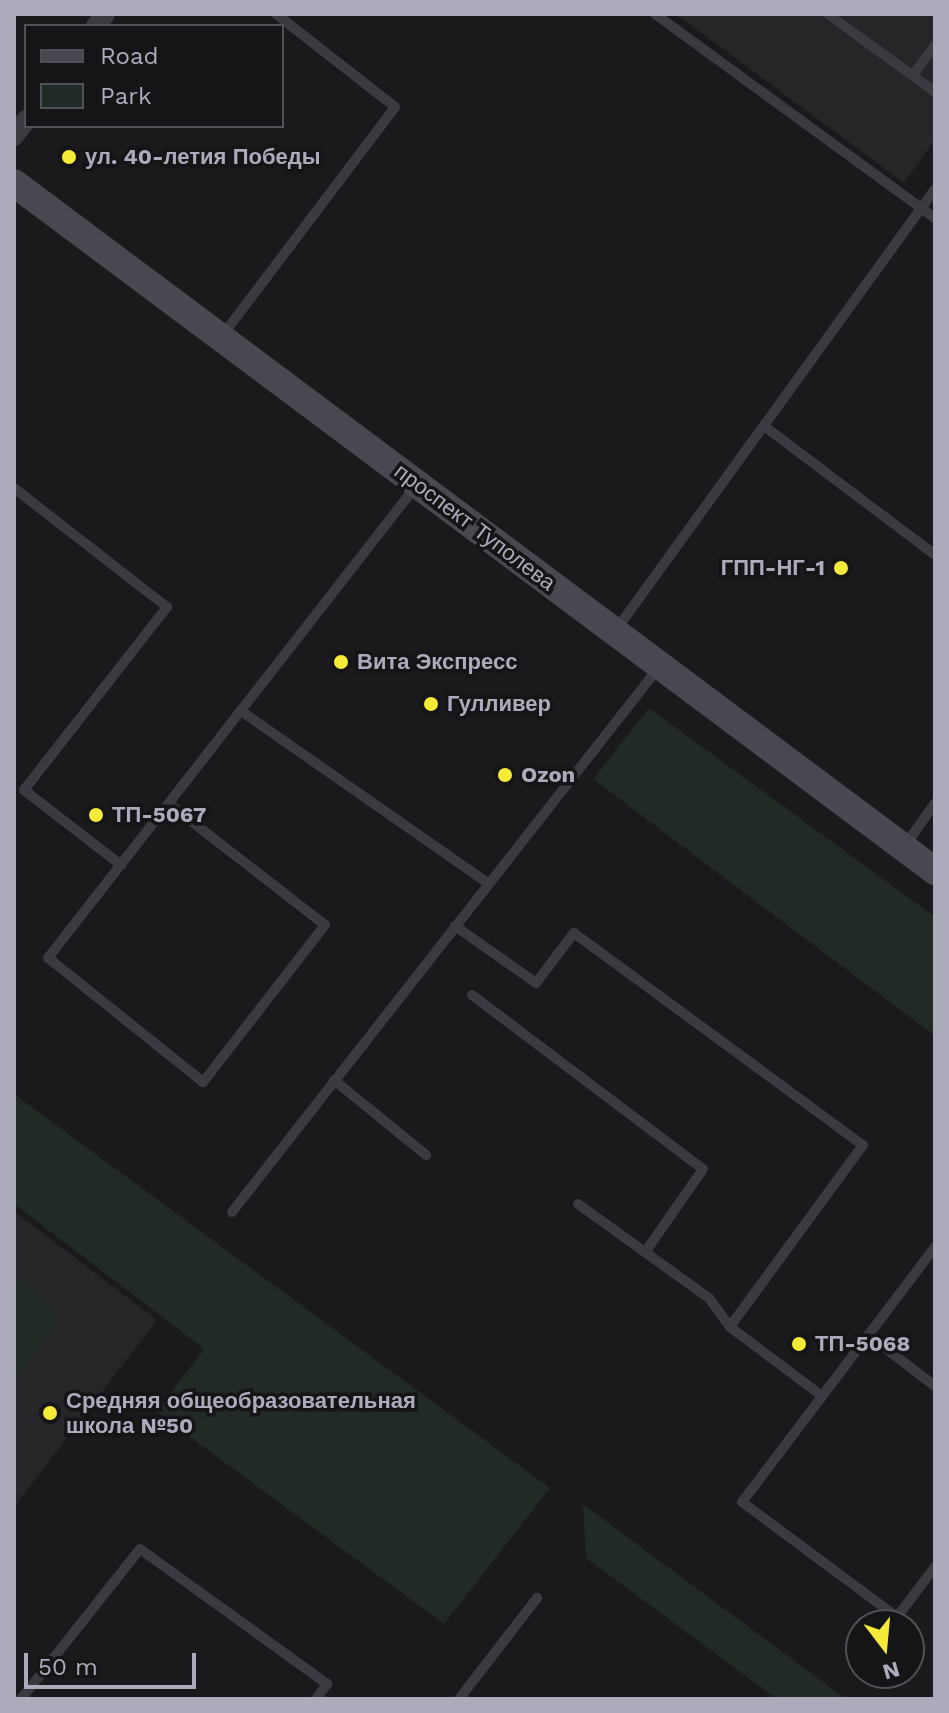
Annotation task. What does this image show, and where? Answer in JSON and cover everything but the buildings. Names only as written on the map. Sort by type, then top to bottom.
[{"type":"main road","name":"проспект Туполева","points":[[14,183],[935,871]]},
{"type":"lane","points":[[221,337],[395,107],[276,14]]},
{"type":"lane","points":[[655,14],[935,218]]},
{"type":"lane","points":[[828,14],[935,92]]},
{"type":"lane","points":[[914,74],[935,45]]},
{"type":"lane","points":[[615,632],[935,189]]},
{"type":"lane","points":[[764,426],[935,555]]},
{"type":"lane","points":[[169,804],[325,925],[203,1082],[48,958],[418,484]]},
{"type":"lane","points":[[14,488],[167,607],[24,790],[121,865]]},
{"type":"lane","points":[[232,1212],[660,665]]},
{"type":"lane","points":[[241,711],[488,883]]},
{"type":"lane","points":[[903,847],[935,803]]},
{"type":"lane","points":[[455,926],[536,983],[574,933],[863,1145],[730,1327]]},
{"type":"lane","points":[[472,995],[703,1169],[646,1251]]},
{"type":"lane","points":[[334,1080],[426,1155]]},
{"type":"lane","points":[[578,1204],[709,1298],[730,1327],[822,1396]]},
{"type":"lane","points":[[935,1247],[742,1502],[897,1617],[935,1567]]},
{"type":"lane","points":[[868,1335],[935,1386]]},
{"type":"lane","points":[[21,1699],[140,1549],[327,1684],[316,1699]]},
{"type":"lane","points":[[459,1699],[537,1598]]},
{"type":"shaded area","points":[[676,14],[935,14],[935,140],[904,183]]},
{"type":"shaded area","name":"Средняя общеобразовательная школа №50","points":[[14,1211],[157,1320],[14,1507]]},
{"type":"green space","points":[[649,708],[935,917],[935,1036],[593,779]]},
{"type":"green space","points":[[14,1094],[550,1488],[444,1624],[156,1412],[204,1349],[14,1204]]},
{"type":"green space","points":[[14,1274],[52,1304],[59,1320],[14,1383]]},
{"type":"green space","points":[[583,1504],[846,1699],[777,1699],[586,1558]]},
{"type":"place","name":"ул. 40-летия Победы","points":[[69,157]]},
{"type":"place","name":"ГПП-НГ-1","points":[[841,568]]},
{"type":"place","name":"Вита Экспресс","points":[[341,662]]},
{"type":"place","name":"Гулливер","points":[[431,704]]},
{"type":"place","name":"Ozon","points":[[505,775]]},
{"type":"place","name":"ТП-5067","points":[[96,815]]},
{"type":"place","name":"ТП-5068","points":[[799,1344]]},
{"type":"place","name":"Средняя общеобразовательная школа №50","points":[[50,1413]]}]
